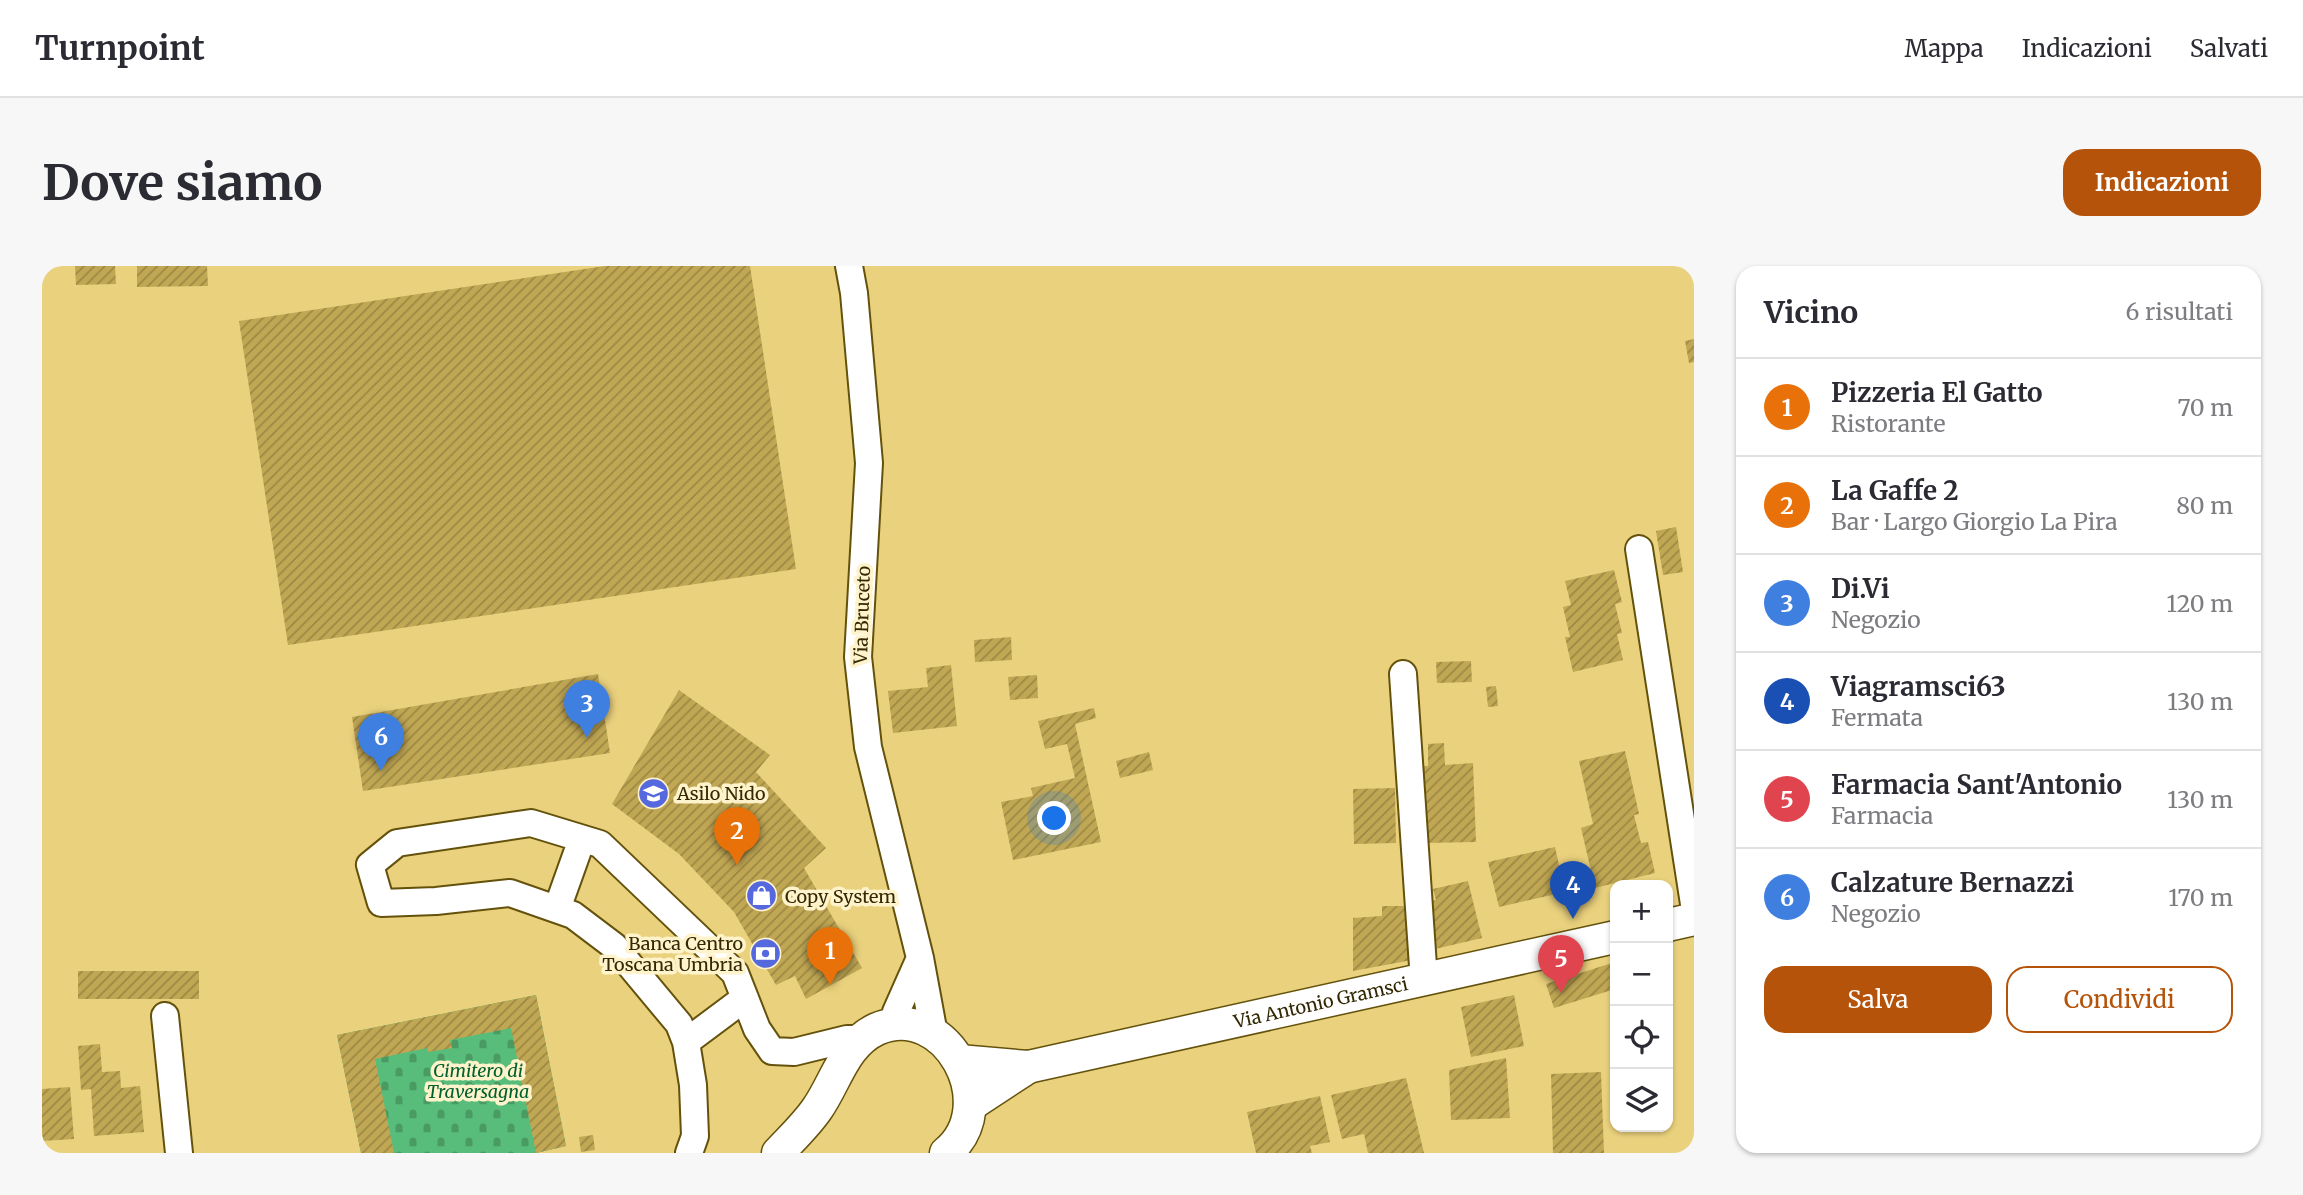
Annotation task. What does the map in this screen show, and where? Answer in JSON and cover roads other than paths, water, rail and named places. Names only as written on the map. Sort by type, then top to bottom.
[{"type":"street","name":"Via Bruceto","points":[[849,266],[854,293],[869,463],[858,657],[868,747],[920,958],[934,1034]]},
{"type":"street","points":[[1639,549],[1694,904]]},
{"type":"street","points":[[1402,674],[1424,981]]},
{"type":"street","points":[[689,1153],[695,1136],[693,1085],[686,1042],[680,1024],[614,946],[573,915],[510,894],[381,904],[370,865],[397,843],[531,823],[600,844],[735,973],[757,1029],[772,1051],[794,1052],[847,1040],[861,1040]]},
{"type":"street","points":[[557,909],[582,839]]},
{"type":"street","points":[[1673,924],[1694,919]]},
{"type":"street","name":"Via Antonio Gramsci","points":[[959,1061],[1027,1067],[1610,938]]},
{"type":"street","points":[[893,1025],[920,958]]},
{"type":"street","points":[[686,1042],[745,998]]},
{"type":"street","points":[[165,1016],[178,1153]]},
{"type":"street","points":[[778,1153],[816,1111],[843,1060],[861,1040],[877,1029],[893,1025],[912,1025],[934,1034],[959,1061],[968,1078],[970,1105],[960,1147]]},
{"type":"street","name":"Via Antonio Gramsci","points":[[970,1105],[1027,1067]]},
{"type":"place","name":"Di.Vi","points":[[587,738]]},
{"type":"place","name":"Calzature Bernazzi","points":[[381,771]]},
{"type":"place","name":"Asilo Nido","points":[[654,793]]},
{"type":"place","name":"La Gaffe 2","points":[[737,865]]},
{"type":"place","name":"Copy System","points":[[762,896]]},
{"type":"place","name":"Viagramsci63","points":[[1573,919]]},
{"type":"place","name":"Banca Centro Toscana Umbria","points":[[766,953]]},
{"type":"place","name":"Pizzeria El Gatto","points":[[830,985]]},
{"type":"place","name":"Farmacia Sant'Antonio","points":[[1561,993]]},
{"type":"park label","name":"Cimitero di Traversagna","points":[[478,1080]]}]
